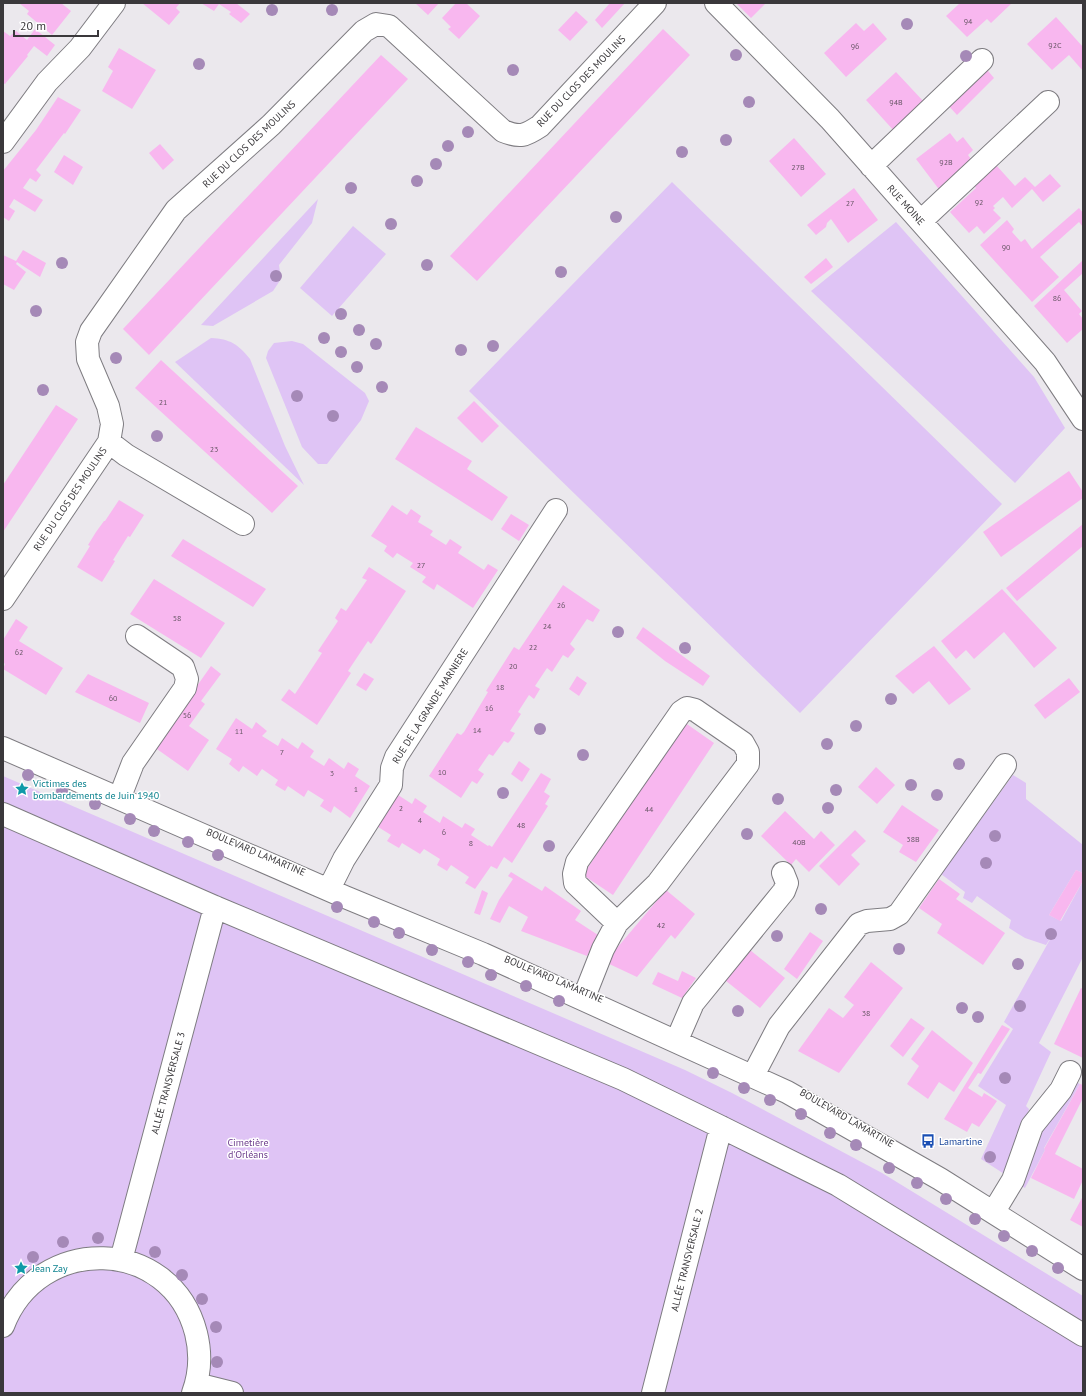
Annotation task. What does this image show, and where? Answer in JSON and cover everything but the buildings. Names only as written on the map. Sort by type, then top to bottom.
[{"type":"street","points":[[3,142],[47,82],[80,48],[114,3]]},
{"type":"street","name":"RUE DU CLOS DES MOULINS","points":[[3,599],[108,442],[112,424],[108,406],[88,359],[87,342],[90,331],[176,210],[271,126],[364,31],[376,24],[389,26],[503,131],[515,136],[528,134],[540,126],[655,3]]},
{"type":"street","name":"RUE MOINE","points":[[716,3],[830,119],[921,221],[1045,362],[1083,419]]},
{"type":"street","points":[[871,166],[982,60]]},
{"type":"street","points":[[921,221],[1048,102]]},
{"type":"street","points":[[108,442],[126,455],[243,524]]},
{"type":"street","name":"RUE DE LA GRANDE MARNIERE","points":[[331,885],[344,859],[390,785],[392,768],[396,757],[527,552],[556,510]]},
{"type":"street","points":[[121,794],[133,763],[185,688],[187,678],[183,667],[137,636]]},
{"type":"street","points":[[586,992],[603,949],[617,923],[658,883],[748,764],[748,752],[743,742],[695,710],[687,708],[680,712],[578,862],[574,874],[575,883],[617,923]]},
{"type":"street","name":"BOULEVARD LAMARTINE","points":[[3,742],[331,885],[586,992],[757,1068],[850,1118],[1083,1261]]},
{"type":"street","points":[[3,748],[351,899],[483,954],[787,1092],[940,1179],[1083,1269]]},
{"type":"street","points":[[757,1068],[779,1026],[859,924],[867,921],[890,919],[899,914],[1005,765]]},
{"type":"street","points":[[3,814],[215,907],[623,1079],[721,1126],[838,1185],[1083,1335]]},
{"type":"street","points":[[680,1033],[692,1002],[784,891],[787,883],[783,873]]},
{"type":"street","name":"ALLÉE TRANSVERSALE 3","points":[[121,1260],[215,907]]},
{"type":"street","points":[[996,1208],[1013,1180],[1032,1126],[1061,1090],[1070,1072]]},
{"type":"street","name":"ALLÉE TRANSVERSALE 2","points":[[653,1393],[721,1126]]},
{"type":"street","points":[[3,1326],[8,1313],[20,1295],[36,1279],[55,1267],[76,1260],[98,1257],[121,1260],[140,1266],[157,1276],[172,1290],[185,1306],[194,1324],[199,1344],[199,1364],[195,1388],[232,1393]]},
{"type":"green space","points":[[672,182],[1002,504],[800,713],[469,391]]},
{"type":"green space","points":[[318,199],[312,223],[279,265],[281,279],[273,291],[213,326],[201,325]]},
{"type":"green space","points":[[896,222],[1034,377],[1065,428],[1015,483],[811,291]]},
{"type":"green space","points":[[353,226],[386,254],[332,316],[300,288]]},
{"type":"green space","points":[[211,338],[233,343],[250,359],[285,446],[304,485],[175,362]]},
{"type":"green space","points":[[292,341],[303,344],[365,393],[369,401],[361,420],[327,464],[318,464],[302,447],[266,358],[268,351],[274,343]]},
{"type":"green space","points":[[1013,775],[1026,783],[1026,799],[1083,845],[1083,873],[1076,870],[1049,915],[1061,921],[1083,881],[1083,957],[1039,1043],[1051,1052],[1026,1106],[1029,1109],[1009,1177],[981,1159],[1006,1105],[978,1086],[1013,1029],[1004,1022],[1053,934],[1046,945],[1025,938],[1009,928],[1011,920],[977,896],[972,903],[963,898],[965,892],[941,874]]},
{"type":"green space","name":"Cimetière d'Orléans","points":[[3,776],[685,1070],[732,1093],[882,1173],[1083,1296],[1083,1393],[3,1393]]},
{"type":"green space","points":[[1072,1080],[1080,1084],[1044,1148],[1045,1150],[1025,1188],[1017,1183],[1041,1124]]},
{"type":"place","name":"Victimes des bombardements de Juin 1940","points":[[22,789]]},
{"type":"place","name":"Lamartine","points":[[928,1141]]},
{"type":"place","name":"Jean Zay","points":[[21,1268]]}]
